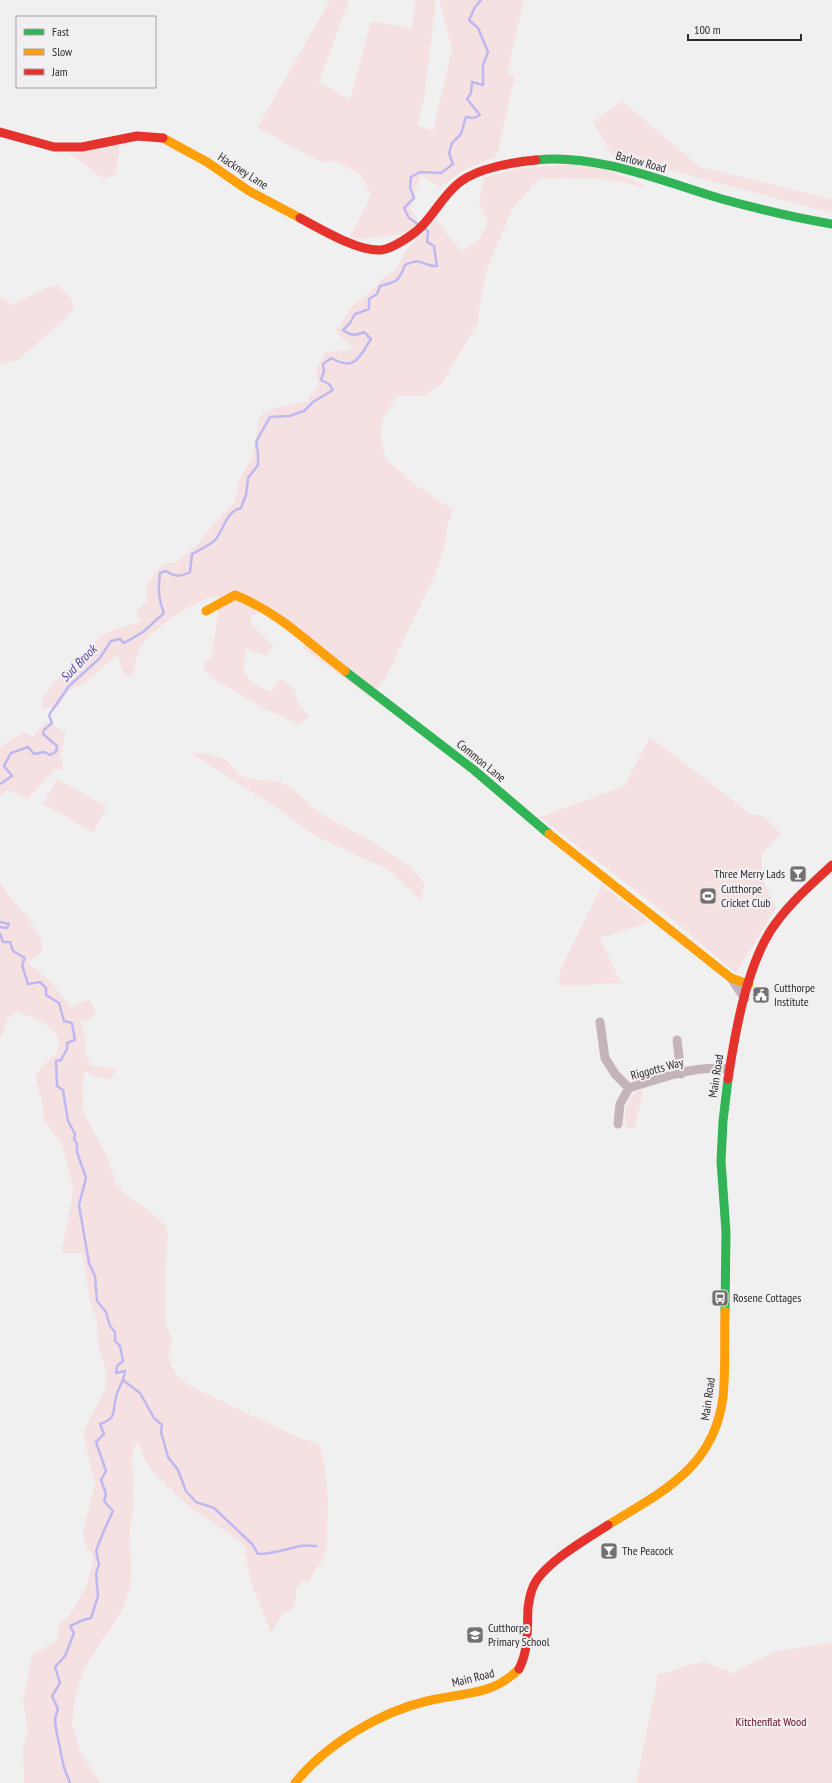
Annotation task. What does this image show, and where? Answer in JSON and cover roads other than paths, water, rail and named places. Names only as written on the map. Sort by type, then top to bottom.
[{"type":"main road","name":"Hackney Lane","points":[[0,132],[17,138],[54,147],[82,147],[137,136],[162,138],[207,162],[249,191],[337,238],[369,249],[382,250],[392,247],[420,228],[448,194]]},
{"type":"main road","name":"Barlow Road","points":[[448,194],[461,181],[482,171],[525,161],[551,158],[577,159],[647,176],[722,199],[795,218],[832,224]]},
{"type":"main road","name":"Common Lane","points":[[206,611],[235,595],[254,603],[284,621],[325,656],[474,770],[556,840],[730,978],[749,984]]},
{"type":"main road","name":"Main Road","points":[[295,1783],[330,1748],[371,1722],[426,1700],[480,1691],[496,1686],[511,1678],[521,1667],[527,1652],[529,1597],[540,1575],[553,1564],[607,1526],[641,1505],[679,1478],[698,1459],[710,1441],[718,1422],[724,1377],[727,1254],[721,1162],[722,1123],[728,1069],[745,999],[758,954],[772,928],[788,908],[832,864]]},
{"type":"street","name":"Common Lane","points":[[730,978],[745,999]]},
{"type":"street","points":[[600,1022],[605,1058],[615,1074],[629,1088]]},
{"type":"street","points":[[677,1040],[681,1074]]},
{"type":"street","name":"Riggotts Way","points":[[618,1124],[620,1104],[629,1088],[711,1067],[728,1069]]},
{"type":"waterway","name":"Sud Brook","points":[[419,225],[409,218],[404,208],[414,198],[410,187],[411,177],[420,172],[441,173],[453,164],[449,153],[452,143],[461,134],[466,117],[474,118],[480,115],[467,99],[471,93],[472,82],[483,85],[483,65],[488,52],[478,28],[469,20],[475,7],[481,0]]},
{"type":"waterway","name":"Sud Brook","points":[[0,784],[12,776],[4,766],[11,753],[28,747],[34,754],[44,752],[50,755],[56,752],[57,746],[43,734],[44,730],[52,723],[49,715],[69,686],[99,659],[111,641],[120,639],[124,643],[143,632],[164,613],[159,593],[160,573],[166,571],[178,576],[190,572],[192,554],[214,541],[219,535],[229,516],[241,508],[246,495],[248,478],[258,465],[256,442],[270,417],[289,416],[304,411],[313,402],[333,390],[329,384],[321,380],[324,371],[323,364],[331,358],[339,362],[351,363],[360,357],[371,339],[364,332],[353,335],[343,330],[350,323],[355,314],[369,309],[369,299],[377,294],[380,286],[397,280],[405,265],[411,262],[419,262],[437,266],[434,246],[427,242],[428,231],[425,229]]},
{"type":"waterway","points":[[0,922],[9,924],[7,928],[0,927]]},
{"type":"waterway","points":[[0,934],[3,942],[10,942],[13,951],[25,958],[22,965],[28,984],[40,982],[46,988],[46,995],[59,1003],[64,1021],[72,1023],[75,1040],[67,1043],[67,1049],[61,1060],[56,1061],[57,1086],[63,1090],[68,1121],[75,1134],[74,1139],[77,1144],[77,1152],[86,1178],[79,1205],[89,1263],[95,1276],[97,1301],[106,1312],[110,1326],[115,1332],[115,1341],[120,1346],[123,1361],[117,1366],[116,1373],[125,1371],[116,1397],[112,1417],[106,1422],[100,1424],[104,1434],[96,1442],[106,1471],[101,1480],[106,1494],[104,1501],[113,1511],[96,1551],[99,1564],[96,1574],[98,1596],[91,1618],[70,1626],[74,1633],[65,1656],[55,1667],[60,1683],[52,1696],[58,1709],[55,1719],[56,1729],[64,1768],[70,1783]]},
{"type":"waterway","points":[[124,1381],[140,1393],[154,1418],[162,1425],[161,1432],[168,1457],[178,1470],[186,1491],[196,1502],[214,1508],[252,1544],[258,1554],[302,1546],[316,1546]]},
{"type":"place","name":"Three Merry Lads","points":[[798,874]]},
{"type":"place","name":"Cutthorpe Cricket Club","points":[[708,896]]},
{"type":"place","name":"Cutthorpe Institute","points":[[761,995]]},
{"type":"place","name":"Rosene Cottages","points":[[720,1298]]},
{"type":"place","name":"The Peacock","points":[[609,1551]]},
{"type":"place","name":"Cutthorpe Primary School","points":[[475,1635]]},
{"type":"park label","name":"Kitchenflat Wood","points":[[771,1722]]}]
